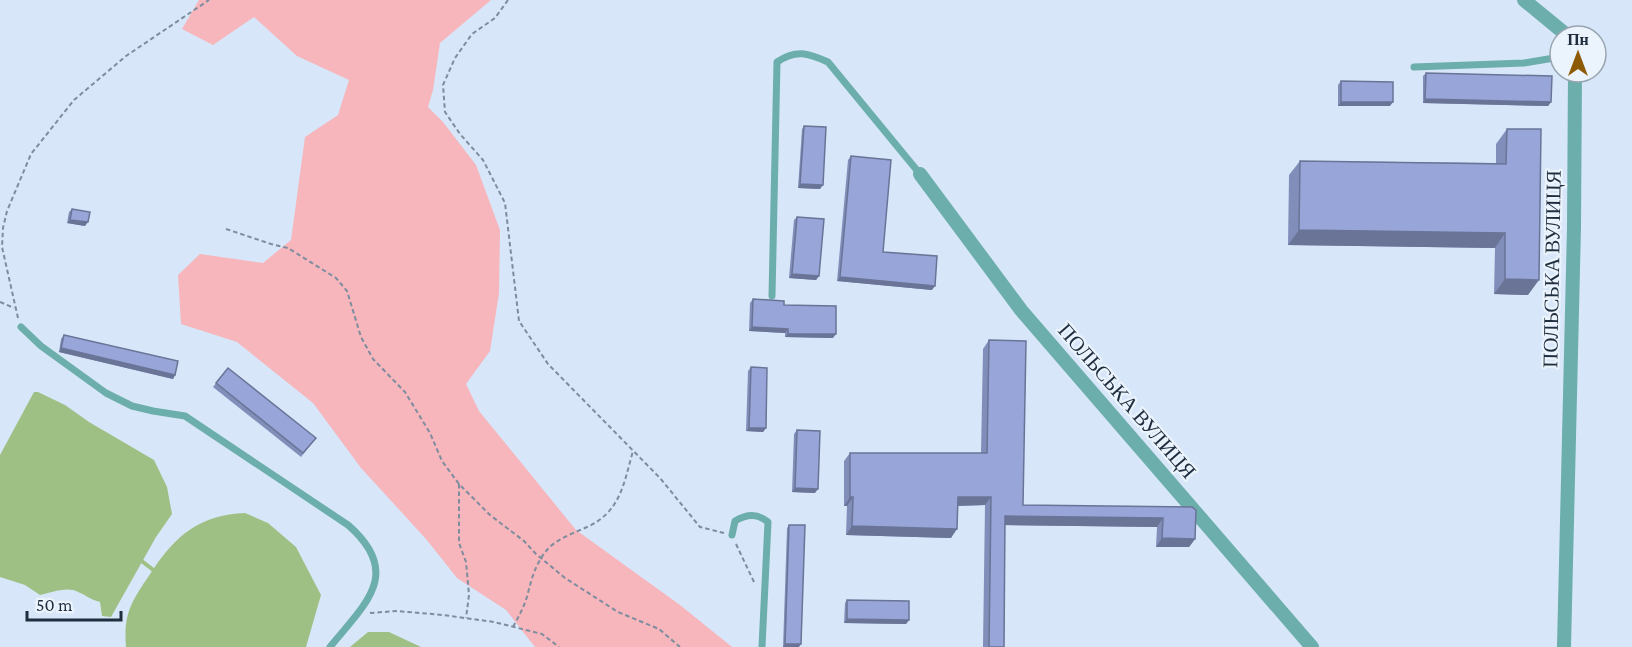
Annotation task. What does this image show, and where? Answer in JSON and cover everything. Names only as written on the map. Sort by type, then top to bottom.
[{"type":"street","points":[[1524,0],[1553,24]]},
{"type":"street","name":"ПОЛЬСЬКА ВУЛИЦЯ","points":[[1564,647],[1574,227],[1575,84]]},
{"type":"street","name":"ПОЛЬСЬКА ВУЛИЦЯ","points":[[920,174],[1021,310],[1312,647]]},
{"type":"lane","points":[[772,296],[777,62],[788,54],[809,54],[828,62],[920,174]]},
{"type":"lane","points":[[1413,67],[1524,63],[1548,59]]},
{"type":"lane","points":[[21,327],[41,346],[106,393],[132,405],[185,416],[348,525],[362,537],[376,565],[377,579],[357,614],[330,647]]},
{"type":"lane","points":[[732,535],[735,521],[744,516],[761,516],[768,522],[762,647]]},
{"type":"path","points":[[21,327],[2,247],[2,229],[7,211],[31,154],[74,100],[126,56],[209,0]]},
{"type":"path","points":[[508,0],[495,18],[472,34],[455,58],[443,85],[445,112],[460,134],[483,160],[505,203],[519,321],[548,364],[660,478],[700,527],[732,535],[755,584]]},
{"type":"path","points":[[226,229],[288,248],[336,278],[347,291],[361,337],[373,359],[405,392],[430,433],[442,461],[459,484],[490,515],[566,578],[618,612],[659,629],[680,647]]},
{"type":"path","points":[[0,303],[15,308]]},
{"type":"path","points":[[513,627],[526,598],[531,578],[548,549],[570,534],[591,525],[615,504],[626,482],[633,450]]},
{"type":"path","points":[[459,484],[459,543],[466,562],[469,595],[466,618]]},
{"type":"path","points":[[357,614],[397,611],[466,618],[542,634],[559,647]]},
{"type":"shaded area","points":[[199,0],[491,0],[440,43],[428,107],[443,122],[476,165],[500,230],[499,293],[490,351],[466,384],[479,411],[576,530],[680,605],[732,647],[535,647],[506,610],[457,578],[426,539],[361,468],[313,403],[237,342],[181,324],[178,275],[200,254],[263,263],[291,240],[305,137],[338,115],[349,80],[297,56],[254,17],[213,45],[182,29]]},
{"type":"shaded area","points":[[34,392],[65,405],[89,422],[154,460],[167,487],[172,514],[156,537],[111,617],[102,616],[100,602],[74,590],[40,595],[25,585],[0,577],[0,455]]},
{"type":"shaded area","points":[[245,513],[268,523],[296,547],[321,595],[306,647],[126,647],[126,624],[131,606],[170,547],[180,537],[202,523],[215,518]]},
{"type":"shaded area","points":[[368,632],[389,632],[421,647],[350,647]]},
{"type":"building","points":[[1426,73],[1548,76],[1548,84],[1552,84],[1551,102],[1425,99]]},
{"type":"building","points":[[1341,81],[1393,82],[1393,102],[1341,102]]},
{"type":"building","points":[[804,126],[826,127],[823,185],[800,184]]},
{"type":"building","points":[[1507,129],[1541,129],[1539,280],[1505,279],[1505,233],[1299,230],[1300,161],[1506,164]]},
{"type":"building","points":[[851,156],[891,160],[883,252],[937,256],[935,286],[840,277]]},
{"type":"building","points":[[72,209],[90,212],[88,222],[70,220]]},
{"type":"building","points":[[797,217],[824,219],[819,276],[792,274]]},
{"type":"building","points":[[753,299],[784,301],[784,305],[836,306],[836,334],[788,334],[788,329],[752,327]]},
{"type":"building","points":[[64,335],[178,361],[175,375],[61,348]]},
{"type":"building","points":[[989,340],[1026,341],[1023,505],[1192,507],[1196,510],[1195,539],[1162,538],[1163,518],[1005,516],[1004,647],[989,647],[991,497],[958,497],[957,529],[852,526],[853,497],[850,497],[850,453],[987,453]]},
{"type":"building","points":[[751,367],[767,368],[766,428],[749,428]]},
{"type":"building","points":[[228,368],[316,438],[303,453],[216,383]]},
{"type":"building","points":[[797,430],[820,431],[818,489],[795,488]]},
{"type":"building","points":[[789,525],[805,525],[801,644],[785,644]]},
{"type":"building","points":[[847,600],[909,601],[909,620],[847,619]]},
{"type":"waterway","points":[[139,559],[156,572]]}]
